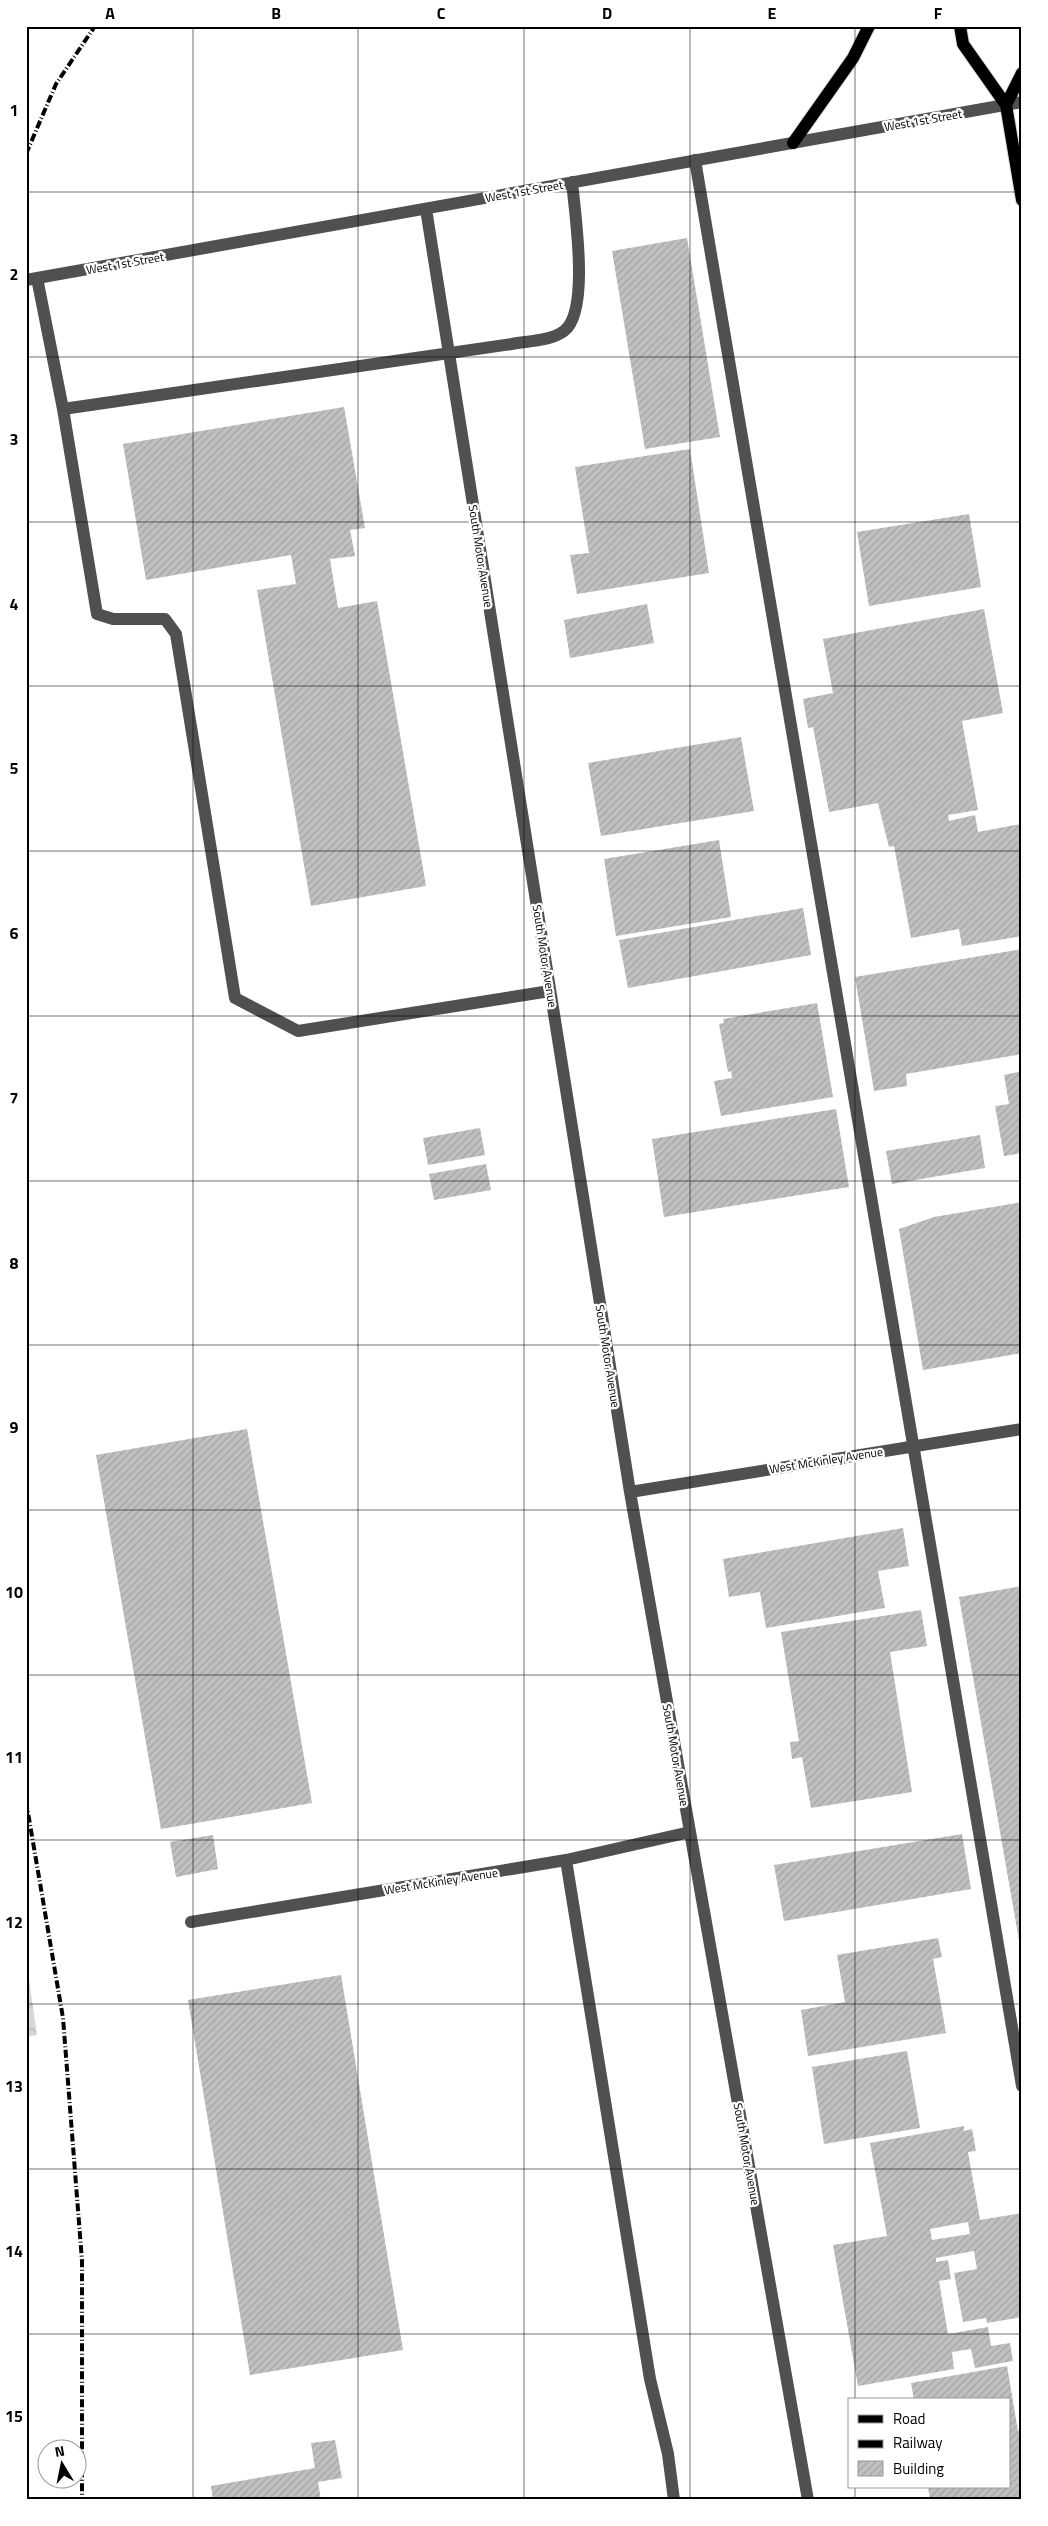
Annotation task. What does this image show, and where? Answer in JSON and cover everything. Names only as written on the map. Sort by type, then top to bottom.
[{"type":"main road","points":[[793,143],[853,58],[868,26]]},
{"type":"main road","points":[[960,26],[963,44],[1006,105],[1022,200]]},
{"type":"main road","points":[[1006,105],[1022,73]]},
{"type":"street","name":"West 1st Street","points":[[32,279],[1022,102]]},
{"type":"street","points":[[695,160],[1022,2086]]},
{"type":"street","points":[[63,410],[556,336],[565,331],[574,319],[578,303],[579,261],[572,182]]},
{"type":"street","name":"South Motor Avenue","points":[[426,209],[630,1492],[808,2500]]},
{"type":"street","points":[[32,279],[63,410],[97,614],[113,619],[165,619],[176,634],[235,998],[298,1031],[550,991]]},
{"type":"street","name":"West McKinley Avenue","points":[[630,1492],[1022,1429]]},
{"type":"street","name":"West McKinley Avenue","points":[[191,1922],[566,1860],[690,1832]]},
{"type":"street","points":[[566,1860],[650,2379],[668,2454],[674,2500]]},
{"type":"green space","points":[[26,1959],[37,2035],[26,2037]]},
{"type":"building","points":[[687,238],[720,437],[645,449],[612,251]]},
{"type":"building","points":[[344,407],[365,528],[350,530],[355,556],[330,559],[338,608],[377,601],[426,886],[311,906],[257,590],[296,584],[291,555],[146,580],[123,444]]},
{"type":"building","points":[[690,449],[709,573],[577,594],[570,555],[589,553],[575,467]]},
{"type":"building","points":[[969,514],[981,587],[869,606],[857,532]]},
{"type":"building","points":[[647,604],[654,643],[570,658],[564,620]]},
{"type":"building","points":[[984,609],[1003,713],[962,721],[978,810],[948,815],[949,821],[975,815],[978,832],[1021,824],[1022,936],[962,946],[959,929],[911,938],[894,846],[889,847],[878,803],[829,812],[813,727],[808,728],[803,699],[833,693],[823,639]]},
{"type":"building","points":[[741,737],[754,811],[601,836],[588,763]]},
{"type":"building","points":[[719,840],[731,917],[616,936],[604,859]]},
{"type":"building","points":[[803,908],[811,955],[628,988],[619,940]]},
{"type":"building","points":[[1022,949],[1022,1054],[906,1074],[907,1086],[874,1091],[855,977]]},
{"type":"building","points":[[817,1003],[833,1097],[721,1116],[714,1081],[732,1078],[731,1071],[728,1072],[719,1024],[724,1023],[723,1019]]},
{"type":"building","points":[[1022,1071],[1022,1153],[1004,1156],[995,1106],[1009,1104],[1004,1075]]},
{"type":"building","points":[[836,1109],[849,1187],[664,1217],[652,1139]]},
{"type":"building","points":[[480,1128],[485,1155],[428,1165],[423,1138]]},
{"type":"building","points":[[980,1135],[985,1168],[892,1184],[886,1151]]},
{"type":"building","points":[[486,1164],[491,1190],[434,1200],[429,1174]]},
{"type":"building","points":[[1022,1202],[1022,1353],[923,1370],[899,1229],[934,1217]]},
{"type":"building","points":[[247,1429],[312,1803],[161,1829],[96,1455]]},
{"type":"building","points":[[903,1528],[909,1566],[878,1571],[885,1608],[766,1628],[760,1592],[729,1597],[723,1559]]},
{"type":"building","points":[[1022,1586],[1022,1952],[1021,1952],[959,1597]]},
{"type":"building","points":[[921,1610],[927,1646],[890,1652],[912,1792],[811,1808],[802,1757],[792,1759],[790,1742],[799,1741],[781,1632]]},
{"type":"building","points":[[962,1834],[971,1889],[784,1921],[774,1865]]},
{"type":"building","points":[[213,1835],[218,1869],[176,1877],[170,1842]]},
{"type":"building","points":[[938,1938],[942,1957],[933,1959],[946,2033],[808,2056],[801,2010],[845,2002],[837,1955]]},
{"type":"building","points":[[341,1975],[403,2350],[250,2375],[188,2000]]},
{"type":"building","points":[[907,2051],[920,2128],[824,2144],[812,2067]]},
{"type":"building","points":[[964,2126],[964,2131],[972,2129],[976,2151],[968,2152],[980,2220],[1022,2213],[1022,2317],[987,2323],[986,2318],[963,2322],[954,2273],[977,2269],[974,2251],[936,2258],[936,2262],[948,2260],[951,2279],[939,2281],[948,2334],[988,2327],[991,2346],[1010,2343],[1013,2361],[975,2368],[971,2349],[952,2352],[954,2369],[858,2386],[833,2245],[887,2236],[870,2143]],"holes":[[[968,2222],[970,2234],[932,2240],[930,2229]]]},
{"type":"building","points":[[1007,2366],[1018,2431],[1022,2431],[1022,2500],[930,2500],[928,2488],[1010,2488],[1010,2398],[914,2398],[911,2383]]},
{"type":"building","points":[[335,2440],[342,2478],[318,2482],[321,2500],[213,2500],[211,2486],[315,2468],[311,2443]]},
{"type":"railway","points":[[26,154],[56,84],[95,26]]},
{"type":"railway","points":[[26,1801],[63,2018],[82,2261],[82,2500]]}]
